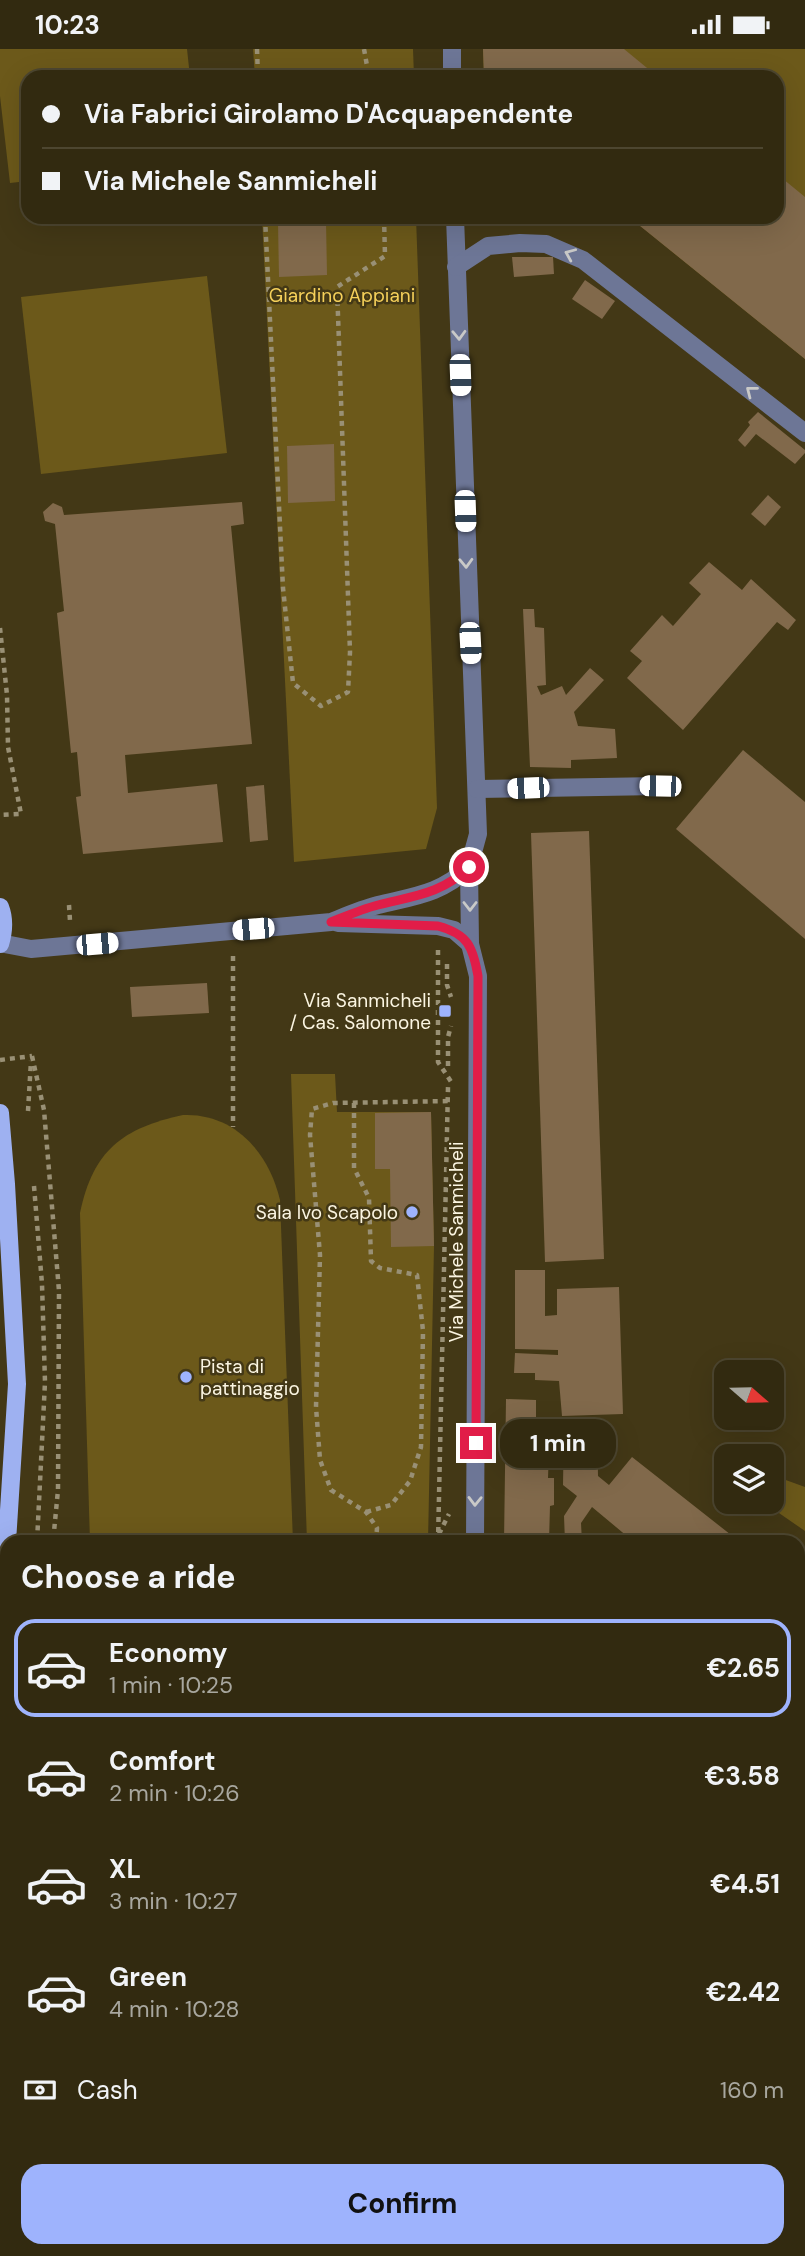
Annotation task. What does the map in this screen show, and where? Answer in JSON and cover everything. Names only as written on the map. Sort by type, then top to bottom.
[{"type":"main road","points":[[0,907],[3,917],[0,943]]},
{"type":"main road","points":[[0,1113],[6,1184],[7,1314],[17,1384],[8,1535]]},
{"type":"street","points":[[452,49],[452,70]]},
{"type":"street","name":"Via Michele Sanmicheli","points":[[456,224],[468,619],[478,834],[469,867],[470,944],[478,976],[475,1535]]},
{"type":"street","points":[[456,267],[488,246],[520,243],[546,244],[583,260],[805,433]]},
{"type":"street","points":[[477,789],[660,786]]},
{"type":"street","points":[[331,922],[375,906],[438,890],[454,881],[469,867]]},
{"type":"street","points":[[0,943],[31,949],[331,922],[438,926],[454,930],[470,944]]},
{"type":"path","points":[[257,49],[258,70]]},
{"type":"path","points":[[364,49],[368,70]]},
{"type":"path","points":[[265,224],[284,588],[293,683],[320,706],[348,692],[349,679],[345,465],[337,287],[385,256],[384,224]]},
{"type":"path","points":[[0,628],[7,695],[8,747],[21,814],[0,815]]},
{"type":"path","points":[[438,945],[445,955],[451,1005]]},
{"type":"path","points":[[233,956],[233,1127]]},
{"type":"path","points":[[448,1066],[451,1015]]},
{"type":"path","points":[[0,1060],[32,1056],[44,1110],[59,1291],[58,1490],[54,1535]]},
{"type":"path","points":[[438,1535],[448,1087]]},
{"type":"path","points":[[376,1535],[377,1528],[366,1512],[331,1490],[320,1460],[316,1407],[320,1255],[310,1135],[312,1109],[334,1103],[478,1102]]},
{"type":"path","points":[[354,1103],[354,1168],[369,1198],[371,1261],[380,1268],[417,1275],[423,1331],[421,1447],[414,1470],[410,1481],[391,1505],[366,1512]]},
{"type":"path","points":[[440,1535],[450,1510]]},
{"type":"green space","points":[[0,49],[187,49],[189,70],[21,70],[21,182],[10,183],[0,96]]},
{"type":"green space","points":[[253,49],[413,49],[414,70],[254,70]]},
{"type":"green space","points":[[483,49],[805,49],[805,359],[638,224],[784,224],[784,70],[484,70]]},
{"type":"green space","name":"Giardino Appiani","points":[[262,224],[416,224],[437,808],[426,849],[294,862]]},
{"type":"green space","points":[[207,276],[227,453],[41,474],[21,297]]},
{"type":"green space","points":[[291,1074],[335,1074],[337,1112],[431,1112],[434,1246],[428,1535],[307,1535]]},
{"type":"green space","name":"Pista di pattinaggio","points":[[183,1115],[202,1116],[234,1129],[258,1152],[275,1183],[280,1200],[293,1535],[90,1535],[80,1213],[93,1173],[102,1158],[127,1135],[162,1120]]},
{"type":"green space","points":[[784,1479],[805,1487],[805,1531],[780,1514],[784,1514]]},
{"type":"building","points":[[483,49],[624,49],[650,70],[484,70]]},
{"type":"building","points":[[784,180],[805,197],[805,359],[638,224],[784,224]]},
{"type":"building","points":[[278,224],[326,224],[327,275],[279,277]]},
{"type":"building","points":[[512,257],[553,257],[554,274],[514,277]]},
{"type":"building","points":[[585,280],[615,301],[602,319],[572,299]]},
{"type":"building","points":[[758,412],[805,450],[795,464],[756,434],[745,447],[738,440],[750,425],[748,422]]},
{"type":"building","points":[[334,444],[335,501],[288,503],[287,446]]},
{"type":"building","points":[[768,495],[781,507],[765,526],[751,514]]},
{"type":"building","points":[[242,502],[244,524],[231,526],[252,744],[125,755],[128,793],[217,784],[223,842],[83,854],[76,797],[81,796],[77,752],[71,753],[57,613],[64,611],[55,524],[45,521],[43,512],[53,503],[62,507],[64,515]]},
{"type":"building","points":[[709,562],[742,590],[751,579],[796,620],[788,630],[777,622],[683,730],[627,678],[642,661],[630,651],[662,615],[673,626],[701,594],[689,583]]},
{"type":"building","points":[[523,609],[534,609],[535,627],[544,628],[546,685],[537,686],[541,695],[562,686],[566,695],[590,668],[604,680],[574,712],[578,726],[615,729],[617,758],[571,760],[571,768],[530,767]]},
{"type":"building","points":[[743,750],[805,802],[805,939],[676,829]]},
{"type":"building","points":[[264,785],[268,840],[250,842],[246,787]]},
{"type":"building","points":[[589,831],[604,1259],[545,1262],[531,833]]},
{"type":"building","points":[[207,983],[209,1013],[132,1017],[130,987]]},
{"type":"building","name":"Sala Ivo Scapolo","points":[[431,1112],[434,1246],[391,1247],[390,1169],[375,1169],[375,1113]]},
{"type":"building","points":[[515,1270],[545,1270],[545,1316],[557,1315],[557,1289],[619,1287],[623,1414],[562,1416],[559,1381],[535,1380],[535,1373],[514,1373],[515,1353],[558,1355],[558,1350],[515,1349]]},
{"type":"building","points":[[506,1399],[536,1400],[536,1420],[555,1421],[555,1449],[549,1450],[548,1478],[554,1478],[554,1505],[550,1506],[549,1535],[504,1535]]},
{"type":"building","points":[[564,1419],[597,1420],[598,1476],[609,1485],[632,1457],[731,1535],[626,1535],[592,1507],[581,1523],[582,1535],[565,1535],[564,1516],[577,1496],[563,1485]]},
{"type":"place","name":"Via Sanmicheli / Cas. Salomone","points":[[445,1011]]},
{"type":"place","name":"Sala Ivo Scapolo","points":[[412,1212]]},
{"type":"place","name":"Pista di pattinaggio","points":[[186,1377]]},
{"type":"route","points":[[469,867],[454,881],[438,890],[375,906],[331,922],[375,926],[438,926],[454,930],[470,944],[474,956],[478,976],[476,1443]]}]
